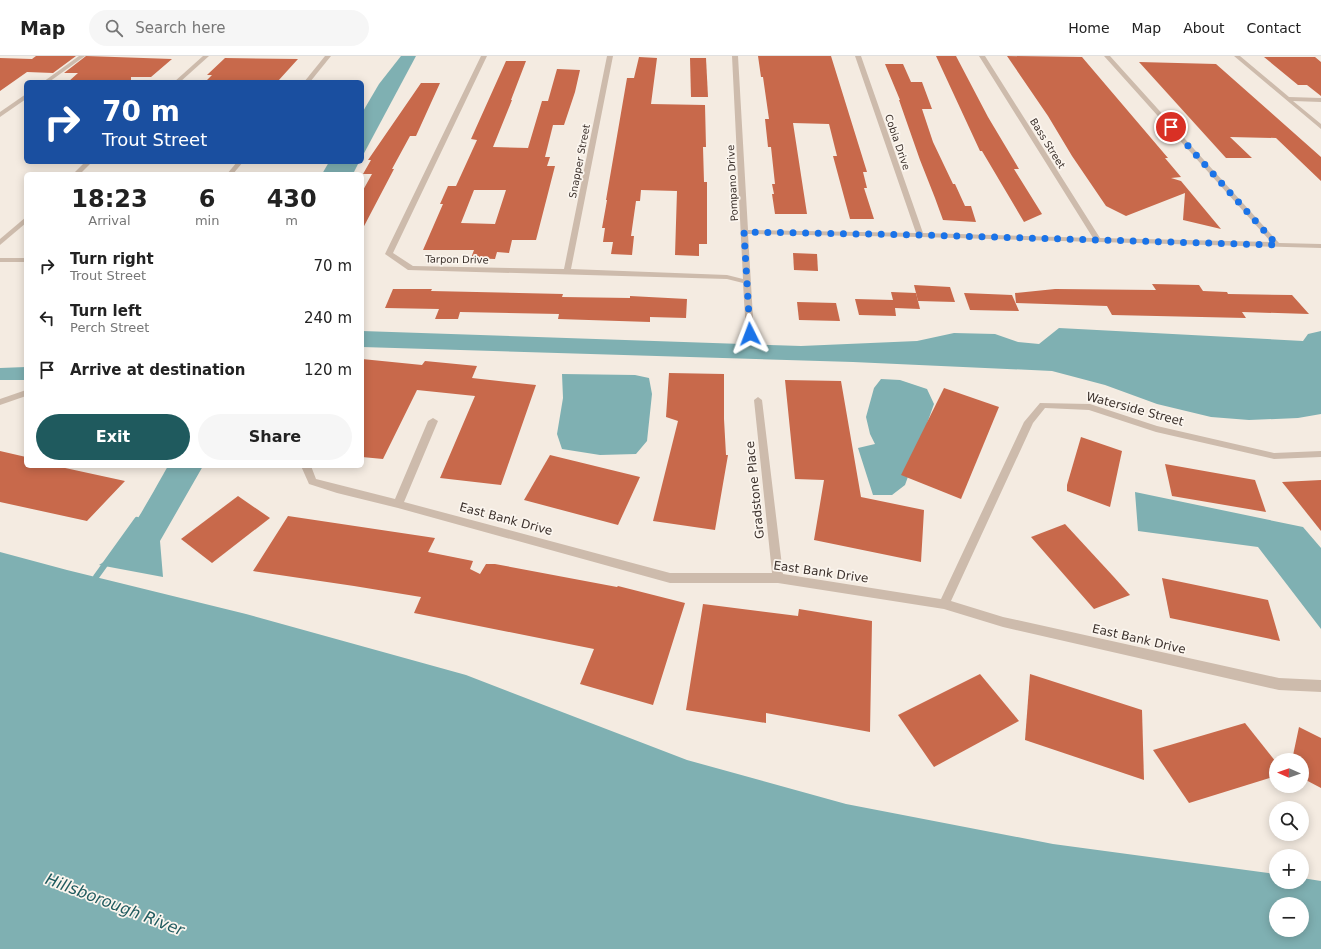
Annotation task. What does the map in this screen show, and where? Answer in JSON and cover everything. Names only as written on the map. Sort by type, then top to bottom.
[{"type":"street","points":[[49,80],[82,56]]},
{"type":"street","points":[[179,80],[206,56]]},
{"type":"street","points":[[309,80],[328,56]]},
{"type":"street","name":"Tarpon Drive","points":[[484,56],[389,254],[411,268],[567,271],[727,278],[747,282]]},
{"type":"street","name":"Snapper Street","points":[[567,271],[610,56]]},
{"type":"street","name":"Pompano Drive","points":[[735,56],[750,334]]},
{"type":"street","name":"Cobia Drive","points":[[858,56],[920,235]]},
{"type":"street","name":"Bass Street","points":[[982,56],[1098,240]]},
{"type":"street","points":[[1107,56],[1277,245]]},
{"type":"street","points":[[1237,56],[1321,127]]},
{"type":"street","points":[[0,115],[24,97]]},
{"type":"street","points":[[1288,99],[1321,100]]},
{"type":"street","points":[[78,172],[87,164]]},
{"type":"street","points":[[232,172],[238,164]]},
{"type":"street","points":[[0,243],[24,221]]},
{"type":"street","points":[[744,232],[920,235],[1321,246]]},
{"type":"street","points":[[0,260],[24,260]]},
{"type":"street","points":[[0,402],[24,394]]},
{"type":"street","name":"Gradstone Place","points":[[758,400],[778,578]]},
{"type":"street","name":"Waterside Street","points":[[944,604],[1029,422],[1043,405],[1090,407],[1156,429],[1274,456],[1321,454]]},
{"type":"street","points":[[398,504],[433,421]]},
{"type":"street","name":"East Bank Drive","points":[[307,468],[312,481],[337,489],[398,504],[670,578],[778,578],[944,604],[1003,622],[1279,684],[1321,686]]},
{"type":"water","points":[[401,56],[416,56],[364,153],[364,110],[379,84]]},
{"type":"water","points":[[328,164],[358,164],[354,172],[323,172]]},
{"type":"water","points":[[1059,328],[1303,341],[1308,334],[1321,331],[1321,414],[1298,418],[1249,420],[1211,417],[1157,404],[1105,385],[1052,371],[853,362],[364,347],[364,331],[801,346],[917,341],[954,333],[995,334],[1018,342],[1039,344]]},
{"type":"water","points":[[24,367],[24,380],[0,380],[0,368]]},
{"type":"water","points":[[562,374],[635,375],[649,378],[652,394],[647,441],[636,454],[600,455],[562,449],[557,434],[563,398]]},
{"type":"water","points":[[881,379],[900,380],[927,389],[934,404],[905,485],[892,495],[873,495],[858,448],[875,444],[870,434],[866,417],[874,388]]},
{"type":"water","points":[[167,468],[202,468],[160,541],[163,577],[99,565],[108,559],[117,548],[146,505]]},
{"type":"water","points":[[1135,492],[1303,527],[1321,548],[1321,629],[1258,547],[1138,531]]},
{"type":"water","name":"Hillsborough River","points":[[0,552],[246,614],[466,675],[687,760],[846,804],[1053,844],[1269,873],[1269,889],[1309,889],[1309,879],[1321,881],[1321,949],[0,949]]},
{"type":"building","points":[[36,56],[76,56],[53,73],[27,72],[0,91],[0,58],[32,59]]},
{"type":"building","points":[[86,56],[172,59],[151,77],[131,77],[131,80],[70,80],[78,73],[64,73]]},
{"type":"building","points":[[758,56],[831,56],[867,172],[863,172],[867,188],[864,188],[874,219],[850,219],[833,156],[837,156],[829,124],[793,123],[807,214],[775,214],[772,184],[775,184],[771,147],[768,147],[765,119],[769,119],[763,77],[761,77]]},
{"type":"building","points":[[936,56],[956,56],[988,117],[1019,169],[1014,169],[1042,214],[1024,222],[982,151],[980,151]]},
{"type":"building","points":[[1007,56],[1082,57],[1168,158],[1165,158],[1181,177],[1171,178],[1181,181],[1221,229],[1183,220],[1185,193],[1126,216],[1106,206]]},
{"type":"building","points":[[639,57],[657,58],[651,104],[705,105],[706,147],[703,147],[704,182],[707,182],[707,244],[699,244],[699,256],[675,255],[677,191],[641,190],[640,201],[636,201],[631,236],[634,236],[632,255],[611,254],[613,242],[603,242],[605,228],[602,228],[606,200],[627,78],[634,78]]},
{"type":"building","points":[[1264,57],[1315,57],[1321,62],[1321,96],[1307,85],[1298,85]]},
{"type":"building","points":[[225,58],[298,59],[279,80],[207,80],[212,75],[207,75]]},
{"type":"building","points":[[690,58],[706,58],[708,97],[691,97]]},
{"type":"building","points":[[506,61],[526,61],[493,147],[528,148],[542,101],[548,101],[557,69],[580,70],[575,92],[564,125],[553,125],[545,157],[550,157],[547,166],[555,166],[536,240],[512,240],[509,253],[497,252],[495,259],[471,258],[474,250],[423,250],[443,204],[440,204],[448,186],[456,186],[477,140],[471,139]],"holes":[[[474,190],[506,190],[495,224],[461,223]]]},
{"type":"building","points":[[1139,62],[1216,64],[1321,157],[1321,181],[1276,138],[1230,137],[1252,158],[1226,158]]},
{"type":"building","points":[[885,64],[903,64],[911,82],[922,82],[932,109],[922,109],[933,142],[965,206],[971,206],[976,222],[943,220],[920,160],[900,100]]},
{"type":"building","points":[[421,83],[440,83],[416,136],[410,136],[364,226],[364,188],[372,174],[364,174],[371,160],[368,160]]},
{"type":"building","points":[[793,253],[817,254],[818,271],[794,270]]},
{"type":"building","points":[[1152,284],[1199,285],[1203,291],[1227,292],[1228,294],[1292,295],[1309,314],[1242,312],[1246,318],[1112,315],[1107,306],[1016,303],[1015,293],[1055,289],[1156,290]]},
{"type":"building","points":[[914,285],[950,287],[955,302],[918,301]]},
{"type":"building","points":[[393,289],[563,294],[562,297],[630,298],[630,296],[687,299],[686,318],[650,317],[650,322],[558,319],[559,314],[460,312],[458,319],[435,319],[439,309],[385,308]]},
{"type":"building","points":[[891,292],[916,293],[920,309],[895,308],[896,316],[859,315],[855,299],[893,300]]},
{"type":"building","points":[[964,293],[1012,295],[1019,311],[970,310]]},
{"type":"building","points":[[797,302],[836,303],[840,321],[799,320]]},
{"type":"building","points":[[364,359],[422,365],[425,361],[477,366],[472,378],[536,385],[501,485],[440,478],[475,396],[417,390],[383,459],[364,457]]},
{"type":"building","points":[[669,373],[724,374],[724,419],[726,455],[728,455],[715,530],[653,521],[678,421],[666,417]]},
{"type":"building","points":[[785,380],[841,381],[861,497],[924,510],[921,562],[814,540],[824,480],[795,479]]},
{"type":"building","points":[[944,388],[999,407],[961,499],[901,475]]},
{"type":"building","points":[[1081,437],[1122,451],[1110,507],[1067,491],[1067,485]]},
{"type":"building","points":[[0,451],[24,457],[24,468],[65,468],[125,481],[87,521],[0,502]]},
{"type":"building","points":[[550,455],[640,477],[618,525],[524,500]]},
{"type":"building","points":[[1165,464],[1255,480],[1266,512],[1172,496]]},
{"type":"building","points":[[1321,480],[1321,531],[1282,482]]},
{"type":"building","points":[[238,496],[270,518],[212,563],[181,539]]},
{"type":"building","points":[[288,516],[435,538],[428,552],[473,561],[470,569],[480,574],[486,564],[495,564],[618,586],[685,603],[653,705],[580,684],[594,649],[414,613],[421,597],[253,571]]},
{"type":"building","points":[[1065,524],[1130,595],[1094,609],[1031,537]]},
{"type":"building","points":[[1162,578],[1268,600],[1280,641],[1170,618]]},
{"type":"building","points":[[703,604],[798,616],[799,609],[872,621],[870,732],[766,713],[766,723],[686,710]]},
{"type":"building","points":[[980,674],[1019,721],[934,767],[898,715]]},
{"type":"building","points":[[1030,674],[1142,710],[1144,780],[1025,740]]},
{"type":"building","points":[[1245,723],[1269,753],[1269,778],[1189,803],[1153,750]]},
{"type":"building","points":[[1299,727],[1321,738],[1321,788],[1309,782],[1309,753],[1293,753]]},
{"type":"waterway","points":[[96,577],[137,520]]},
{"type":"route","points":[[750,334],[744,232],[920,235],[1277,245],[1171,127]]}]
